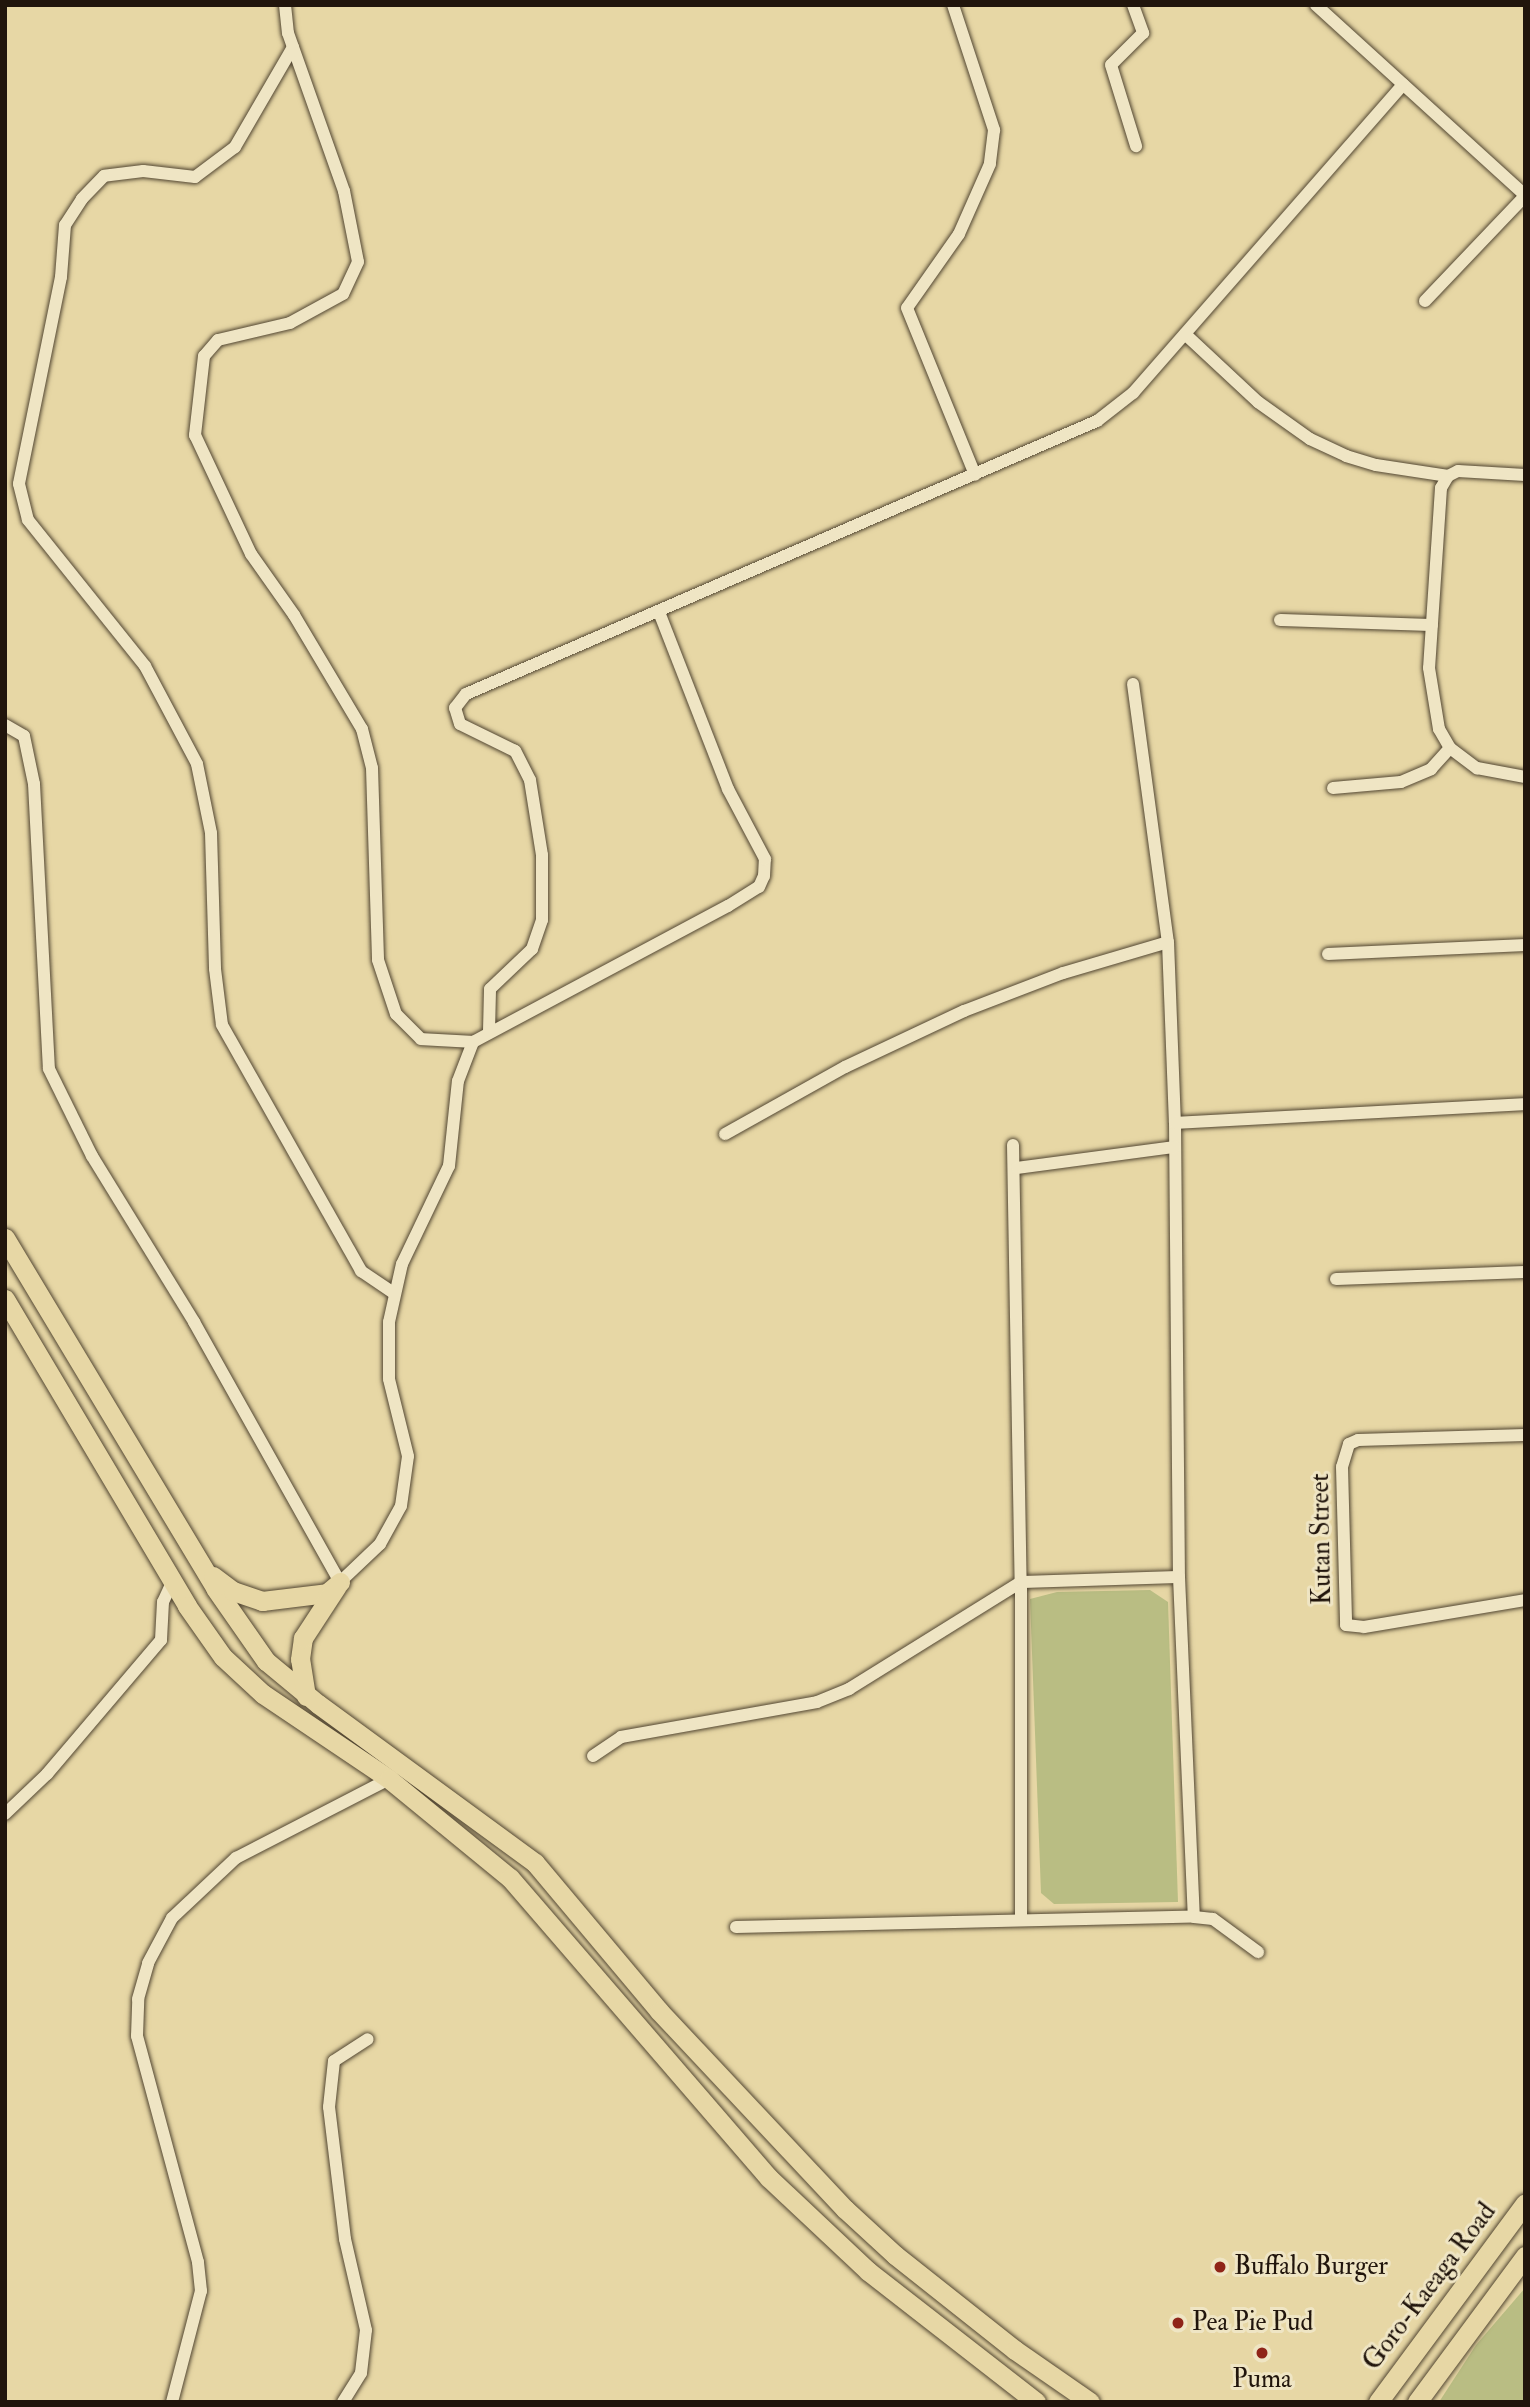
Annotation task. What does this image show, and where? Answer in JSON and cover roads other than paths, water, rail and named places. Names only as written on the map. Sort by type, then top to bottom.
[{"type":"main road","points":[[5,1238],[249,1642],[306,1696],[535,1863],[577,1907],[659,2011],[845,2209],[895,2255],[1015,2350],[1090,2402]]},
{"type":"main road","points":[[5,1299],[173,1581],[223,1657],[244,1677],[389,1779],[525,1894],[769,2178],[868,2270],[1036,2402]]},
{"type":"main road","points":[[202,1566],[233,1591],[262,1601],[327,1592],[340,1582]]},
{"type":"main road","points":[[306,1696],[300,1659],[303,1638],[340,1582]]},
{"type":"main road","name":"Goro-Kaeaga Road","points":[[1378,2402],[1525,2203]]},
{"type":"main road","points":[[1417,2402],[1525,2256]]},
{"type":"street","points":[[285,5],[293,47],[344,191],[358,262],[343,294],[290,323],[218,340],[204,356],[195,435],[251,554],[294,614],[362,729],[372,768],[378,960],[397,1014],[421,1039],[473,1042]]},
{"type":"street","points":[[953,5],[994,130],[990,164],[959,234],[907,308],[975,475]]},
{"type":"street","points":[[1133,5],[1143,33],[1111,65],[1136,146]]},
{"type":"street","points":[[1316,5],[1525,195],[1425,301]]},
{"type":"street","points":[[293,47],[235,147],[195,177],[143,171],[104,176],[65,225],[61,277],[19,484],[28,520],[145,666],[197,764],[211,834],[215,969],[222,1025],[361,1271],[394,1293]]},
{"type":"street","points":[[489,1031],[490,989],[532,948],[542,920],[542,855],[530,780],[515,751],[460,724],[455,708],[466,694],[1097,421],[1133,393],[1403,85]]},
{"type":"street","points":[[1185,334],[1258,402],[1310,439],[1376,465],[1448,476]]},
{"type":"street","points":[[1525,475],[1458,471],[1448,476],[1441,488],[1430,688],[1439,729],[1450,748],[1477,768],[1525,777]]},
{"type":"street","points":[[5,725],[24,736],[34,784],[49,1069],[92,1156],[194,1322],[340,1582],[393,1525],[407,1482],[408,1456],[387,1354],[394,1293],[402,1264],[449,1166],[458,1081],[473,1042],[489,1031],[728,906],[759,887],[764,876],[765,859],[728,789],[659,612]]},
{"type":"street","points":[[1280,620],[1432,625]]},
{"type":"street","points":[[1133,684],[1168,942],[1175,1123],[1179,1577],[1194,1917]]},
{"type":"street","points":[[1333,788],[1401,782],[1431,769],[1450,748]]},
{"type":"street","points":[[724,1134],[845,1067],[964,1010],[1063,973],[1168,942]]},
{"type":"street","points":[[1328,954],[1525,944]]},
{"type":"street","points":[[1175,1123],[1525,1104]]},
{"type":"street","points":[[1013,1145],[1017,1168],[1021,1920]]},
{"type":"street","points":[[1017,1168],[1175,1147]]},
{"type":"street","points":[[1336,1279],[1525,1272]]},
{"type":"street","name":"Kutan Street","points":[[1525,1435],[1349,1444],[1342,1466],[1346,1625],[1364,1627],[1525,1600]]},
{"type":"street","points":[[593,1756],[621,1737],[828,1698],[882,1670],[1021,1582],[1179,1577]]},
{"type":"street","points":[[5,1814],[47,1774],[161,1640],[163,1602],[173,1581]]},
{"type":"street","points":[[172,2402],[201,2291],[198,2262],[137,2036],[138,1999],[148,1963],[172,1918],[236,1858],[389,1779]]},
{"type":"street","points":[[736,1927],[1194,1917],[1213,1919],[1258,1952]]},
{"type":"street","points":[[343,2402],[362,2373],[366,2330],[345,2239],[329,2107],[334,2062],[368,2039]]},
{"type":"place","name":"Buffalo Burger","points":[[1220,2267]]},
{"type":"place","name":"Pea Pie Pud","points":[[1178,2323]]},
{"type":"place","name":"Puma","points":[[1262,2353]]}]
